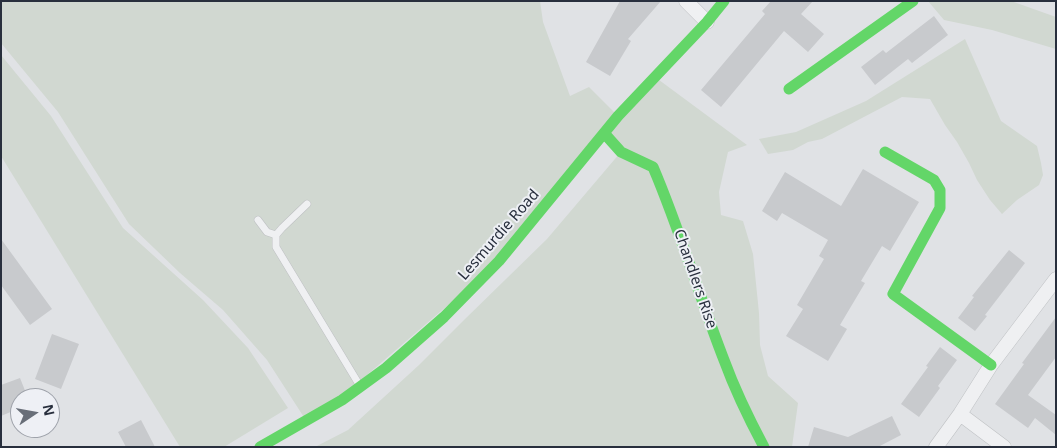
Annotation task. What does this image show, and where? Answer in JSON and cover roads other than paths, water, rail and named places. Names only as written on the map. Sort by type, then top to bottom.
[{"type":"street","points":[[686,1],[707,22]]},
{"type":"street","name":"Lesmurdie Road","points":[[260,447],[342,400],[386,368],[444,317],[499,261],[604,133],[707,22],[724,1]]},
{"type":"street","points":[[789,89],[913,1]]},
{"type":"street","name":"Chandlers Rise","points":[[604,133],[620,152],[653,167],[670,205],[724,361],[764,447]]},
{"type":"street","points":[[885,152],[934,180],[940,190],[940,208],[893,294],[991,365]]},
{"type":"street","points":[[936,447],[960,414],[991,365],[1056,279]]},
{"type":"street","points":[[960,414],[1004,447]]},
{"type":"lane","points":[[307,204],[276,235],[276,247],[360,387]]},
{"type":"lane","points":[[258,220],[267,232],[276,235]]}]
